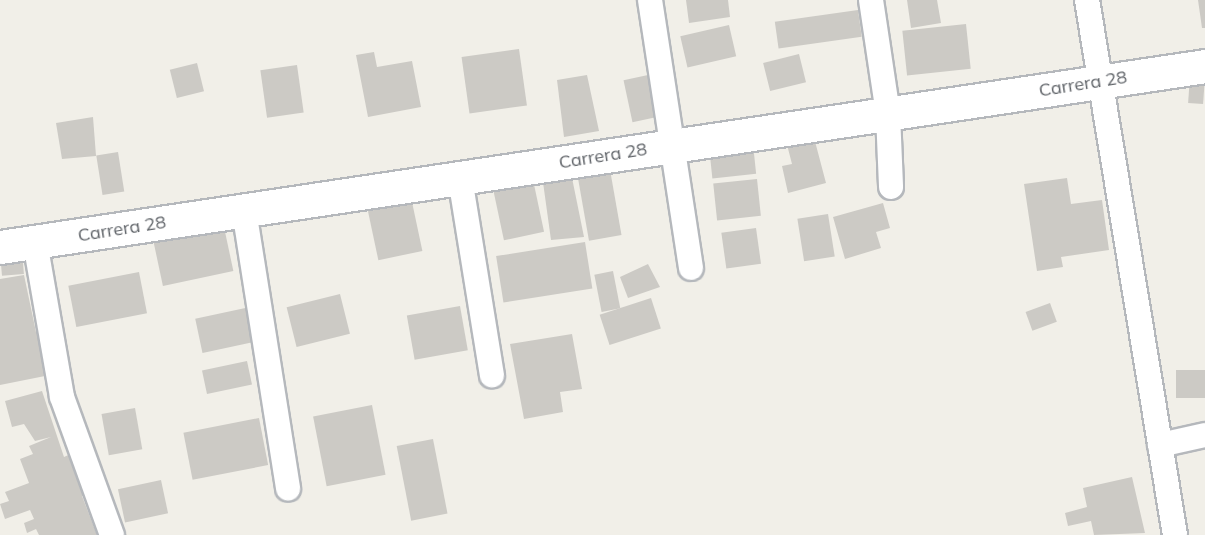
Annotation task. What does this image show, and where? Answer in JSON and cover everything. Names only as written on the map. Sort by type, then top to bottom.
[{"type":"street","points":[[650,0],[691,268]]},
{"type":"street","points":[[871,0],[888,114],[891,187]]},
{"type":"street","points":[[1087,0],[1175,535]]},
{"type":"street","name":"Carrera 28","points":[[0,247],[1205,66]]},
{"type":"street","points":[[460,178],[492,375]]},
{"type":"street","points":[[244,210],[288,489]]},
{"type":"street","points":[[35,242],[62,397],[112,535]]},
{"type":"street","points":[[1160,445],[1205,435]]},
{"type":"building","points":[[686,0],[728,0],[730,17],[689,23]]},
{"type":"building","points":[[907,0],[937,0],[941,23],[911,28]]},
{"type":"building","points":[[1198,0],[1205,0],[1205,28],[1202,28]]},
{"type":"building","points":[[858,10],[862,37],[779,48],[775,22]]},
{"type":"building","points":[[966,24],[971,69],[907,75],[902,31]]},
{"type":"building","points":[[729,25],[736,56],[687,67],[680,36]]},
{"type":"building","points":[[519,49],[527,105],[469,114],[462,57]]},
{"type":"building","points":[[374,52],[377,67],[412,61],[421,107],[368,117],[356,55]]},
{"type":"building","points":[[799,54],[806,82],[770,91],[763,63]]},
{"type":"building","points":[[197,63],[204,91],[177,98],[170,70]]},
{"type":"building","points":[[297,65],[304,113],[267,118],[260,70]]},
{"type":"building","points":[[587,75],[599,131],[564,137],[557,80]]},
{"type":"building","points":[[648,75],[657,117],[632,122],[624,80]]},
{"type":"building","points":[[1190,76],[1205,77],[1203,104],[1188,103]]},
{"type":"building","points":[[93,117],[96,156],[62,159],[56,123]]},
{"type":"building","points":[[812,130],[826,183],[788,193],[782,166],[792,164],[785,137]]},
{"type":"building","points":[[753,144],[756,174],[712,178],[709,149]]},
{"type":"building","points":[[118,152],[124,192],[103,195],[96,155]]},
{"type":"building","points":[[609,164],[622,235],[589,241],[577,170]]},
{"type":"building","points":[[571,173],[584,237],[551,240],[542,175]]},
{"type":"building","points":[[532,175],[544,232],[504,240],[492,184]]},
{"type":"building","points":[[1067,178],[1071,204],[1102,200],[1109,250],[1061,257],[1063,267],[1037,271],[1024,184]]},
{"type":"building","points":[[757,179],[761,216],[717,220],[713,184]]},
{"type":"building","points":[[412,202],[422,251],[378,260],[368,211]]},
{"type":"building","points":[[883,203],[890,228],[876,232],[881,248],[845,259],[833,217]]},
{"type":"building","points":[[828,214],[835,256],[804,261],[797,219]]},
{"type":"building","points":[[224,227],[233,271],[163,286],[154,242]]},
{"type":"building","points":[[756,228],[761,264],[726,269],[721,233]]},
{"type":"building","points":[[585,242],[592,288],[503,303],[496,256]]},
{"type":"building","points":[[22,252],[24,274],[2,276],[0,254]]},
{"type":"building","points":[[648,264],[660,287],[628,298],[620,277]]},
{"type":"building","points":[[613,271],[620,308],[602,312],[594,275]]},
{"type":"building","points":[[139,272],[147,313],[76,327],[68,286]]},
{"type":"building","points":[[24,275],[36,332],[40,330],[50,375],[0,385],[0,279]]},
{"type":"building","points":[[340,294],[350,334],[297,347],[287,307]]},
{"type":"building","points":[[651,298],[661,328],[610,345],[600,315]]},
{"type":"building","points":[[1050,303],[1057,322],[1032,331],[1026,312]]},
{"type":"building","points":[[460,306],[468,350],[415,360],[407,315]]},
{"type":"building","points":[[250,307],[257,341],[203,353],[195,319]]},
{"type":"building","points":[[572,334],[582,389],[560,392],[563,412],[524,419],[510,344]]},
{"type":"building","points":[[247,361],[252,384],[207,394],[202,371]]},
{"type":"building","points":[[1176,370],[1205,370],[1205,398],[1176,398]]},
{"type":"building","points":[[42,391],[64,457],[73,453],[88,493],[82,496],[97,535],[39,535],[36,529],[27,533],[24,523],[34,519],[30,510],[5,519],[0,504],[9,501],[5,492],[29,483],[20,459],[33,454],[29,446],[51,437],[35,441],[24,424],[12,427],[5,401]]},
{"type":"building","points":[[372,405],[386,475],[327,486],[313,416]]},
{"type":"building","points":[[135,408],[142,449],[109,455],[102,414]]},
{"type":"building","points":[[259,418],[268,465],[193,480],[183,433]]},
{"type":"building","points":[[433,439],[448,514],[411,521],[397,446]]},
{"type":"building","points":[[1132,477],[1145,533],[1094,535],[1091,521],[1068,526],[1065,513],[1087,507],[1083,488]]},
{"type":"building","points":[[161,480],[168,513],[125,522],[118,489]]}]
